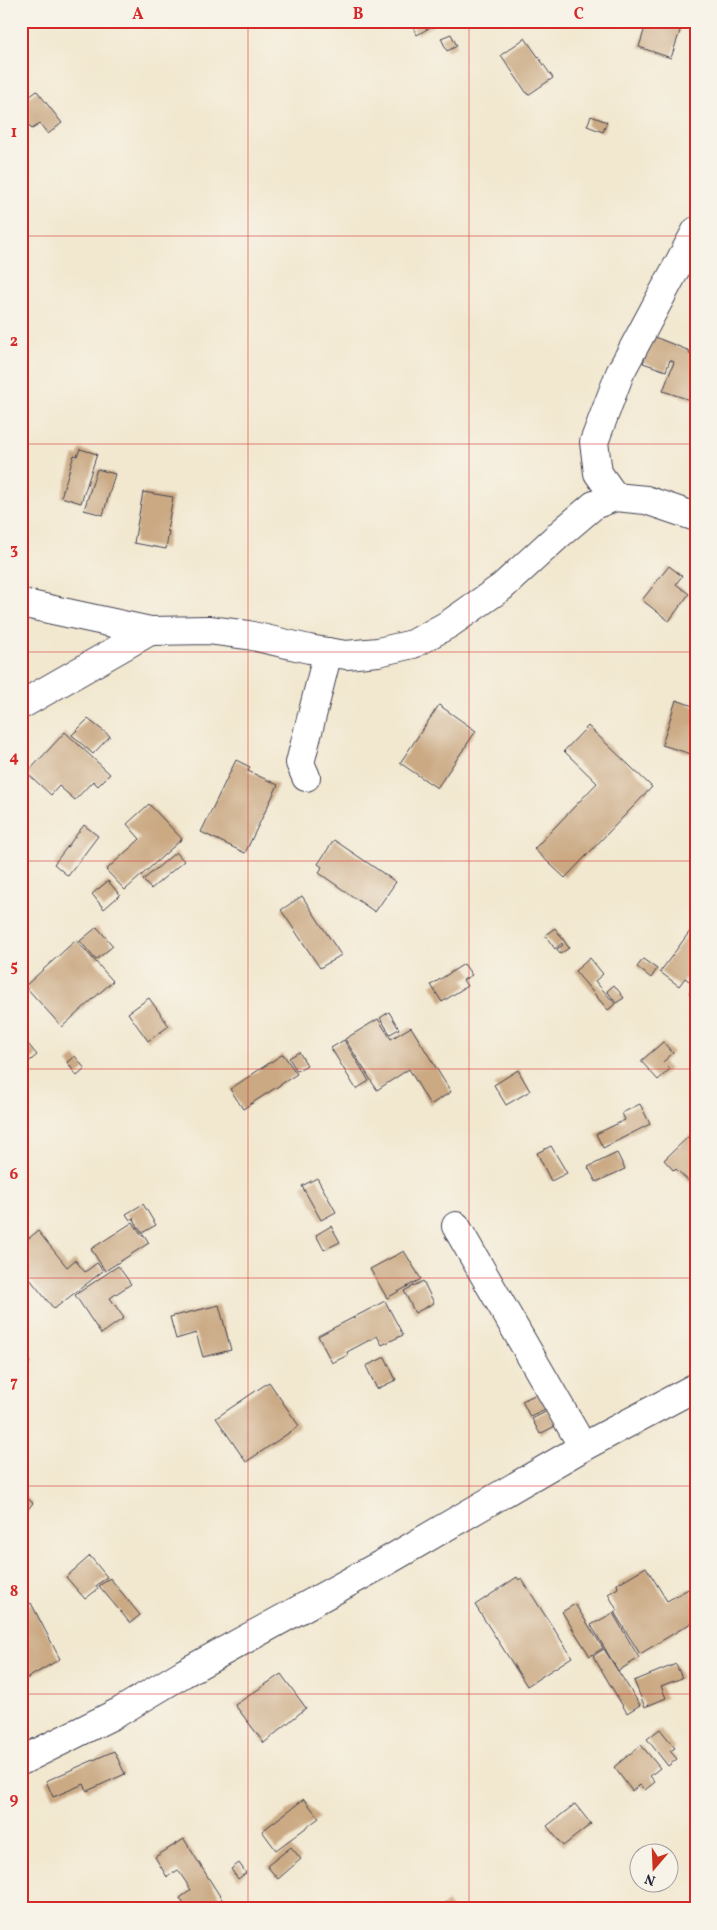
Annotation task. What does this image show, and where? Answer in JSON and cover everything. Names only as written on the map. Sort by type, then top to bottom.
[{"type":"street","points":[[615,497],[598,473],[594,442],[620,373],[696,231]]},
{"type":"street","points":[[21,603],[150,631],[209,630],[248,635],[346,655],[378,652],[413,644],[449,624],[502,587],[594,505],[615,497],[646,500],[696,517]]},
{"type":"street","points":[[21,704],[150,631]]},
{"type":"street","points":[[306,776],[300,762],[328,652]]},
{"type":"street","points":[[456,1226],[583,1447]]},
{"type":"street","points":[[21,1761],[119,1712],[192,1668],[382,1564],[583,1447],[696,1387]]},
{"type":"building","points":[[410,21],[435,21],[436,24],[417,35]]},
{"type":"building","points":[[647,21],[683,22],[671,58],[639,47]]},
{"type":"building","points":[[451,34],[457,46],[447,51],[441,38]]},
{"type":"building","points":[[525,38],[553,78],[528,95],[501,55]]},
{"type":"building","points":[[37,91],[62,123],[48,134],[40,124],[32,129],[25,121],[21,124],[21,103]]},
{"type":"building","points":[[591,116],[607,122],[603,132],[587,126]]},
{"type":"building","points":[[652,336],[690,351],[689,354],[696,356],[696,399],[694,398],[693,401],[663,391],[674,362],[670,360],[666,371],[643,363]]},
{"type":"building","points":[[80,449],[97,454],[81,503],[61,497],[74,455],[77,456]]},
{"type":"building","points":[[97,469],[115,474],[103,515],[84,510]]},
{"type":"building","points":[[143,492],[173,497],[166,549],[134,543]]},
{"type":"building","points":[[669,566],[682,576],[676,584],[689,594],[669,621],[642,600]]},
{"type":"building","points":[[676,700],[696,707],[696,740],[691,754],[662,745]]},
{"type":"building","points":[[439,705],[476,731],[437,788],[400,763]]},
{"type":"building","points":[[88,719],[110,736],[93,754],[72,735]]},
{"type":"building","points":[[588,726],[652,787],[565,878],[534,849],[597,783],[564,751]]},
{"type":"building","points":[[65,732],[110,774],[98,786],[93,781],[75,800],[59,786],[51,795],[27,773]]},
{"type":"building","points":[[236,760],[250,767],[248,771],[278,785],[245,853],[201,832]]},
{"type":"building","points":[[149,804],[182,839],[125,890],[106,870],[140,839],[127,824]]},
{"type":"building","points":[[84,825],[98,836],[68,876],[54,864]]},
{"type":"building","points":[[334,840],[396,882],[375,912],[319,873],[322,867],[318,864]]},
{"type":"building","points":[[176,852],[184,861],[151,889],[143,880]]},
{"type":"building","points":[[108,881],[120,895],[104,909],[92,894]]},
{"type":"building","points":[[302,896],[341,955],[320,968],[281,910]]},
{"type":"building","points":[[696,923],[696,978],[692,983],[685,978],[679,986],[660,972]]},
{"type":"building","points":[[97,927],[113,946],[96,960],[80,941]]},
{"type":"building","points":[[555,928],[569,948],[560,954],[557,949],[563,945],[562,943],[555,949],[545,935]]},
{"type":"building","points":[[76,940],[113,981],[62,1027],[25,986]]},
{"type":"building","points":[[590,958],[603,974],[595,981],[615,1004],[608,1010],[575,971]]},
{"type":"building","points":[[643,959],[657,969],[651,978],[637,967]]},
{"type":"building","points":[[464,964],[472,975],[463,980],[467,986],[442,1002],[431,985]]},
{"type":"building","points":[[614,985],[624,998],[616,1003],[607,991]]},
{"type":"building","points":[[693,987],[696,989],[696,998],[689,993]]},
{"type":"building","points":[[149,998],[169,1026],[148,1041],[128,1013]]},
{"type":"building","points":[[389,1012],[399,1029],[390,1034],[380,1018]]},
{"type":"building","points":[[378,1019],[391,1039],[411,1027],[451,1092],[430,1105],[409,1069],[377,1090],[345,1039]]},
{"type":"building","points":[[344,1040],[369,1081],[356,1089],[331,1048]]},
{"type":"building","points":[[663,1042],[673,1053],[663,1062],[670,1069],[658,1080],[641,1061]]},
{"type":"building","points":[[28,1044],[37,1055],[21,1068],[21,1049]]},
{"type":"building","points":[[299,1052],[307,1065],[297,1071],[289,1058]]},
{"type":"building","points":[[283,1054],[297,1074],[243,1109],[230,1089]]},
{"type":"building","points":[[75,1056],[85,1069],[77,1076],[67,1062]]},
{"type":"building","points":[[518,1070],[530,1091],[506,1105],[494,1085]]},
{"type":"building","points":[[640,1104],[650,1124],[603,1148],[596,1134],[625,1120],[622,1113]]},
{"type":"building","points":[[690,1135],[696,1141],[696,1188],[676,1169],[674,1171],[664,1160]]},
{"type":"building","points":[[551,1146],[567,1173],[551,1181],[537,1153]]},
{"type":"building","points":[[617,1153],[625,1169],[596,1182],[588,1167]]},
{"type":"building","points":[[317,1178],[336,1212],[321,1220],[302,1186]]},
{"type":"building","points":[[143,1204],[156,1225],[142,1233],[133,1218],[130,1220],[126,1214]]},
{"type":"building","points":[[133,1222],[149,1243],[105,1271],[91,1249]]},
{"type":"building","points":[[331,1226],[340,1242],[324,1250],[316,1235]]},
{"type":"building","points":[[38,1231],[67,1267],[75,1260],[85,1272],[97,1263],[103,1271],[54,1309],[21,1268],[21,1244]]},
{"type":"building","points":[[404,1251],[421,1279],[387,1298],[370,1269]]},
{"type":"building","points":[[118,1266],[131,1284],[110,1298],[124,1318],[101,1334],[75,1295]]},
{"type":"building","points":[[423,1281],[434,1303],[415,1313],[404,1291]]},
{"type":"building","points":[[385,1301],[403,1335],[382,1345],[377,1336],[347,1352],[348,1355],[332,1363],[318,1336]]},
{"type":"building","points":[[219,1305],[231,1350],[203,1357],[196,1333],[176,1339],[170,1317]]},
{"type":"building","points":[[21,1356],[30,1362],[21,1374]]},
{"type":"building","points":[[385,1357],[396,1380],[377,1389],[366,1366]]},
{"type":"building","points":[[269,1382],[299,1426],[246,1462],[216,1418]]},
{"type":"building","points":[[539,1393],[547,1409],[530,1417],[522,1401]]},
{"type":"building","points":[[549,1410],[557,1425],[540,1434],[532,1419]]},
{"type":"building","points":[[21,1493],[33,1503],[21,1518]]},
{"type":"building","points":[[90,1556],[107,1577],[96,1586],[98,1589],[85,1599],[66,1577]]},
{"type":"building","points":[[646,1567],[667,1601],[690,1588],[696,1598],[696,1620],[640,1654],[614,1612],[617,1610],[608,1594],[618,1588],[617,1584]]},
{"type":"building","points":[[517,1577],[519,1580],[521,1578],[572,1657],[527,1686],[475,1605]]},
{"type":"building","points":[[110,1578],[140,1615],[130,1623],[99,1586]]},
{"type":"building","points":[[31,1603],[60,1659],[21,1682],[21,1608]]},
{"type":"building","points":[[575,1604],[603,1648],[590,1656],[562,1612]]},
{"type":"building","points":[[613,1613],[639,1658],[618,1671],[591,1625]]},
{"type":"building","points":[[604,1649],[640,1705],[627,1713],[593,1656]]},
{"type":"building","points":[[676,1664],[682,1678],[661,1686],[666,1698],[645,1707],[634,1681]]},
{"type":"building","points":[[281,1674],[306,1708],[264,1743],[235,1705]]},
{"type":"building","points":[[660,1729],[675,1748],[670,1751],[677,1759],[668,1766],[647,1739]]},
{"type":"building","points":[[641,1745],[660,1768],[650,1776],[655,1782],[645,1790],[640,1785],[632,1791],[614,1767]]},
{"type":"building","points":[[114,1751],[125,1774],[87,1791],[84,1784],[53,1797],[46,1781]]},
{"type":"building","points":[[304,1799],[319,1818],[276,1850],[262,1831]]},
{"type":"building","points":[[575,1804],[591,1824],[563,1846],[547,1826]]},
{"type":"building","points":[[184,1839],[228,1909],[187,1909],[180,1898],[191,1890],[178,1870],[167,1877],[155,1857]]},
{"type":"building","points":[[291,1847],[301,1859],[278,1879],[267,1866]]},
{"type":"building","points":[[239,1863],[246,1873],[238,1879],[231,1869]]},
{"type":"building","points":[[447,1902],[452,1909],[439,1909]]}]
